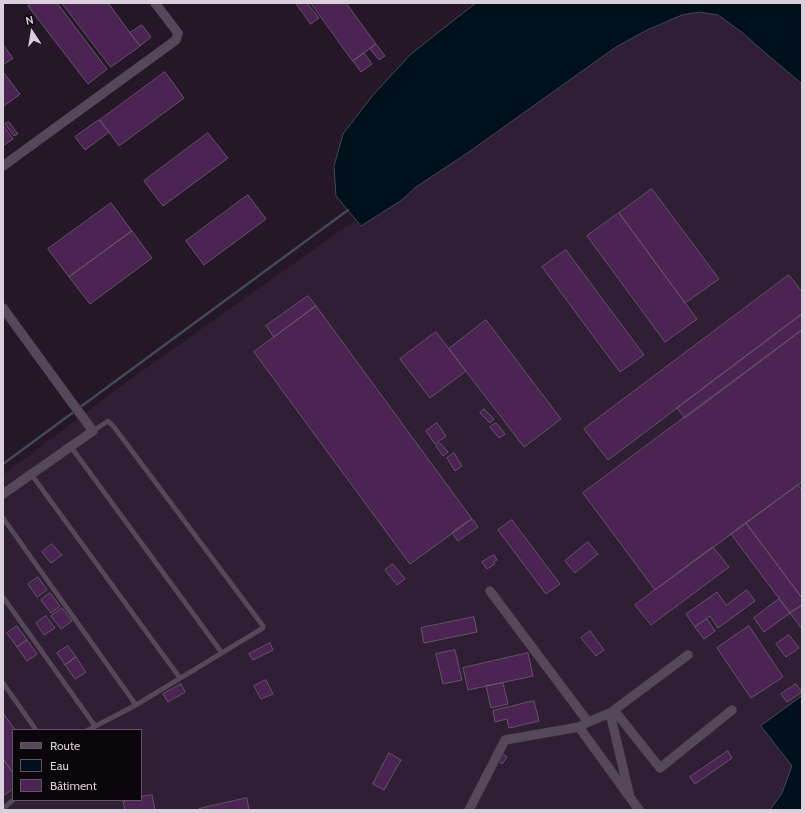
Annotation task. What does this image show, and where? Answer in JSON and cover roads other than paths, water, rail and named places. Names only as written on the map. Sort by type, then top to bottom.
[{"type":"street","points":[[3,166],[176,40],[178,33],[155,3]]},
{"type":"street","points":[[3,308],[91,428],[71,447],[3,494]]},
{"type":"street","points":[[490,592],[588,722]]},
{"type":"street","points":[[470,810],[505,740],[579,727],[612,711],[688,655]]},
{"type":"street","points":[[612,711],[660,768],[732,710]]},
{"type":"street","points":[[612,711],[631,799]]},
{"type":"street","points":[[579,727],[639,810]]},
{"type":"lane","points":[[90,729],[136,705],[263,628],[263,624],[114,427],[108,421],[91,428]]},
{"type":"lane","points":[[71,447],[222,653]]},
{"type":"lane","points":[[31,474],[180,678]]},
{"type":"lane","points":[[3,518],[136,705]]},
{"type":"lane","points":[[3,597],[95,726]]},
{"type":"lane","points":[[3,683],[35,729]]},
{"type":"lane","points":[[3,808],[12,801]]},
{"type":"water","points":[[476,3],[802,3],[802,84],[743,33],[718,15],[699,12],[682,15],[647,30],[616,47],[466,154],[416,187],[402,200],[361,226],[336,196],[334,166],[343,134],[373,95],[411,54]]},
{"type":"water","points":[[802,696],[802,810],[770,810],[782,793],[792,766],[761,726]]},
{"type":"waterway","points":[[79,408],[348,210]]},
{"type":"waterway","points":[[3,464],[75,411]]}]
